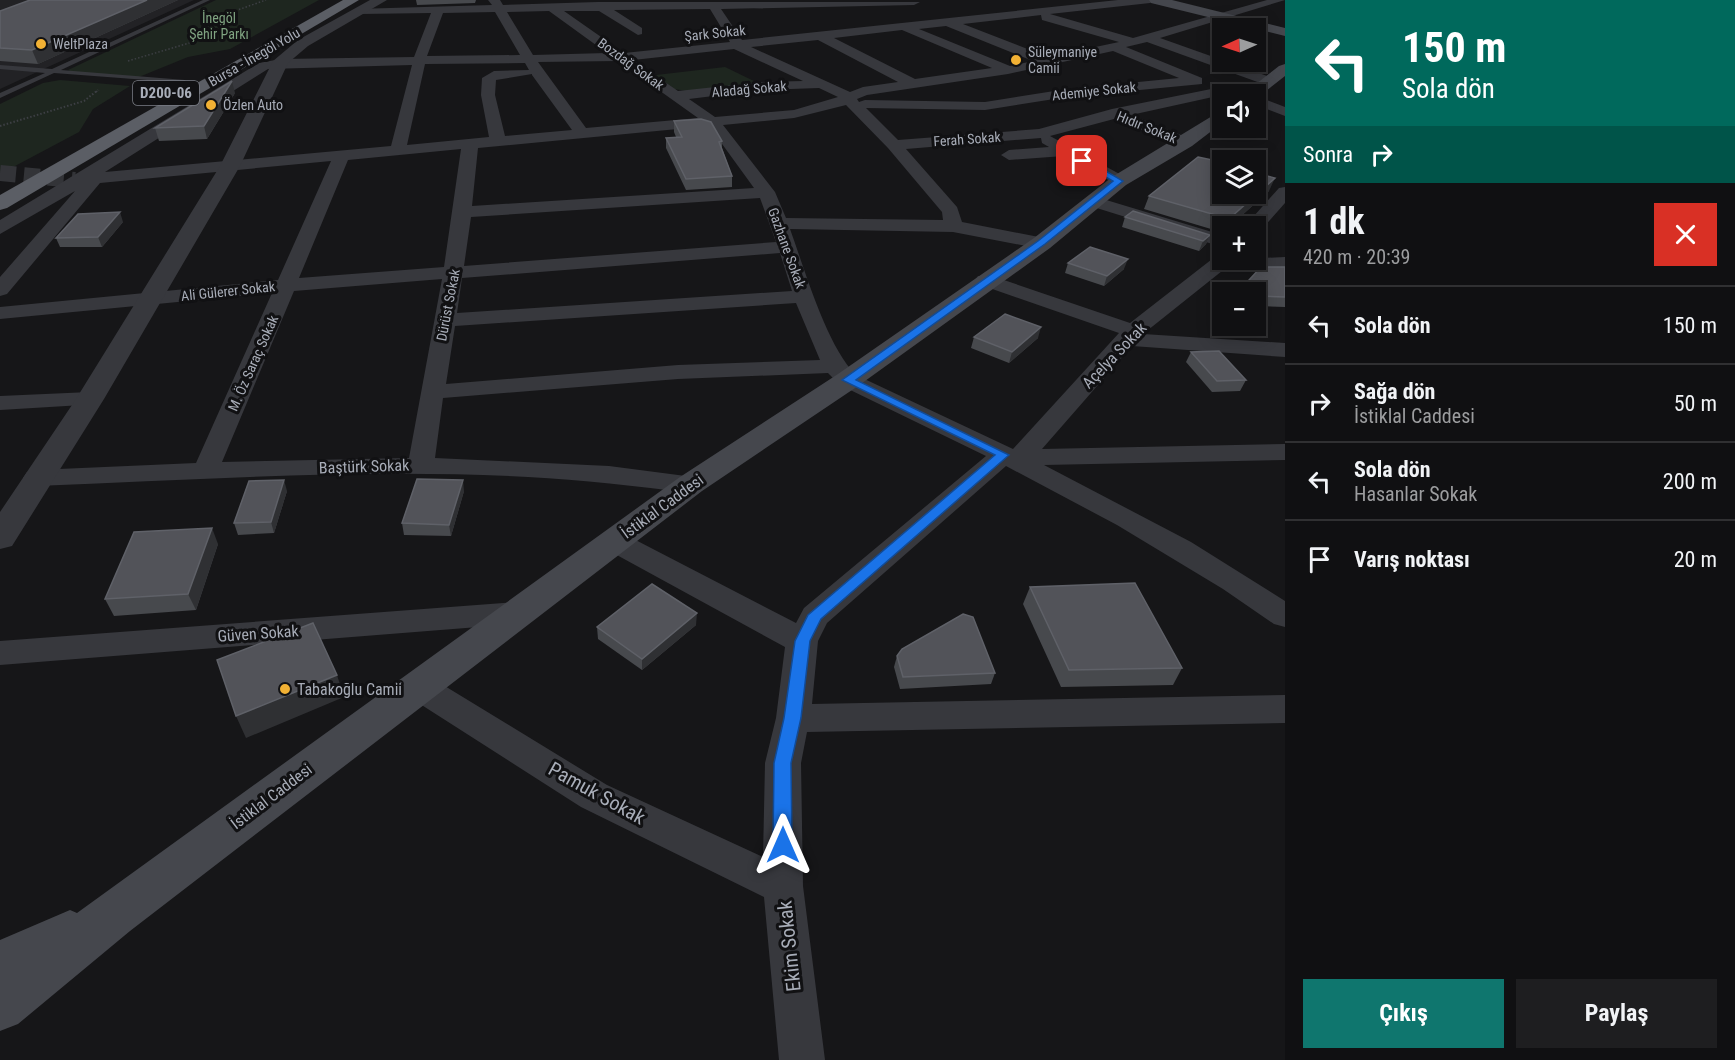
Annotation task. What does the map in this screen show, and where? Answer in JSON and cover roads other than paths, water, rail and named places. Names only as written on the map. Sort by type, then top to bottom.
[{"type":"highway","name":"Bursa - İnegöl Yolu","points":[[0,186],[333,0]]},
{"type":"highway","name":"Bursa - İnegöl Yolu","points":[[0,204],[356,5]]},
{"type":"main road","points":[[1156,0],[1223,18]]},
{"type":"main road","points":[[1266,28],[1285,32]]},
{"type":"main road","points":[[1266,87],[1285,69]]},
{"type":"main road","name":"İstiklal Caddesi","points":[[0,1006],[113,915],[841,373],[1042,243],[1119,181],[1185,142],[1212,122]]},
{"type":"main road","name":"İstiklal Caddesi","points":[[0,965],[113,915]]},
{"type":"street","points":[[0,538],[36,478],[90,399],[230,166],[281,63],[303,43],[356,5],[380,0]]},
{"type":"street","name":"Şark Sokak","points":[[0,228],[83,180],[264,66],[281,63],[422,59],[533,66],[695,50],[735,40],[815,37],[1029,13],[1082,4],[1099,6],[1150,0]]},
{"type":"street","points":[[1223,18],[1280,0]]},
{"type":"street","points":[[356,5],[439,8],[495,4],[549,6],[593,3],[714,5],[784,10],[913,1],[934,7],[962,20]]},
{"type":"street","points":[[1000,2],[1029,13],[1132,41]]},
{"type":"street","points":[[593,3],[638,32]]},
{"type":"street","points":[[495,4],[533,66],[581,132]]},
{"type":"street","points":[[1082,4],[1114,17]]},
{"type":"street","points":[[714,5],[735,40]]},
{"type":"street","name":"Bozdağ Sokak","points":[[549,6],[714,123]]},
{"type":"street","points":[[398,150],[422,59],[423,46],[439,8]]},
{"type":"street","points":[[784,10],[815,37],[911,83]]},
{"type":"street","points":[[993,17],[1023,28]]},
{"type":"street","points":[[0,290],[83,180],[794,114],[851,100],[863,91],[1048,62],[1114,47],[1132,41],[1146,32],[1167,32],[1212,21]]},
{"type":"street","points":[[948,22],[1048,62]]},
{"type":"street","name":"Hıdır Sokak","points":[[903,26],[931,40],[1185,142]]},
{"type":"street","points":[[1146,32],[1251,84]]},
{"type":"street","points":[[710,34],[735,40],[851,100],[894,145],[951,211],[953,226]]},
{"type":"street","points":[[903,43],[931,40]]},
{"type":"street","points":[[1062,42],[1089,52]]},
{"type":"street","points":[[1114,47],[1212,86]]},
{"type":"street","points":[[695,50],[716,60]]},
{"type":"street","points":[[498,141],[488,95],[489,78],[533,66]]},
{"type":"street","points":[[747,75],[767,86]]},
{"type":"street","name":"Ademiye Sokak","points":[[851,100],[991,105],[1004,101],[1067,93],[1197,81]]},
{"type":"street","name":"Aladağ Sokak","points":[[674,96],[767,86],[824,85]]},
{"type":"street","points":[[1266,93],[1285,111]]},
{"type":"street","name":"Ferah Sokak","points":[[894,145],[1040,134],[1114,114],[1212,96]]},
{"type":"street","points":[[991,105],[1064,151],[1119,181]]},
{"type":"street","name":"Gazhane Sokak","points":[[714,123],[766,192],[788,247],[804,297],[841,373]]},
{"type":"street","name":"Dürüst Sokak","points":[[421,464],[431,392],[455,271],[464,212],[470,144]]},
{"type":"street","points":[[992,156],[1064,151]]},
{"type":"street","name":"M. Öz Saraç Sokak","points":[[205,472],[342,155]]},
{"type":"street","points":[[908,162],[932,160]]},
{"type":"street","points":[[464,212],[766,192]]},
{"type":"street","points":[[1263,216],[1285,192]]},
{"type":"street","points":[[1093,201],[1212,238]]},
{"type":"street","points":[[779,223],[953,226],[1042,243]]},
{"type":"street","name":"Ali Gülerer Sokak","points":[[0,313],[287,285],[788,247]]},
{"type":"street","points":[[1266,263],[1285,263]]},
{"type":"street","name":"Açelya Sokak","points":[[1013,458],[1129,335],[1212,269]]},
{"type":"street","points":[[985,280],[1129,335],[1285,350]]},
{"type":"street","points":[[446,320],[804,297]]},
{"type":"street","points":[[431,392],[678,372],[841,373],[1104,506],[1251,592],[1285,616]]},
{"type":"street","points":[[0,403],[90,399]]},
{"type":"street","points":[[1013,458],[1285,452]]},
{"type":"street","name":"Ekim Sokak","points":[[802,1060],[783,886],[783,763],[793,718],[802,641],[816,615],[1013,458]]},
{"type":"street","name":"Baştürk Sokak","points":[[36,478],[421,464],[621,474],[691,484]]},
{"type":"street","points":[[614,541],[802,641]]},
{"type":"street","points":[[1251,592],[1285,590]]},
{"type":"street","name":"Güven Sokak","points":[[0,653],[516,614]]},
{"type":"street","name":"Pamuk Sokak","points":[[418,686],[594,796],[783,886]]},
{"type":"street","points":[[793,718],[1285,710]]},
{"type":"lane","points":[[0,96],[207,0]]},
{"type":"lane","points":[[0,67],[185,82]]},
{"type":"tunnel","points":[[0,173],[75,180]]},
{"type":"place","name":"WeltPlaza","points":[[41,44]]},
{"type":"place","name":"Süleymaniye Camii","points":[[1016,60]]},
{"type":"place","name":"Özlen Auto","points":[[211,105]]},
{"type":"place","name":"Tabakoğlu Camii","points":[[285,689]]},
{"type":"park label","name":"İnegöl Şehir Parkı","points":[[219,26]]}]
